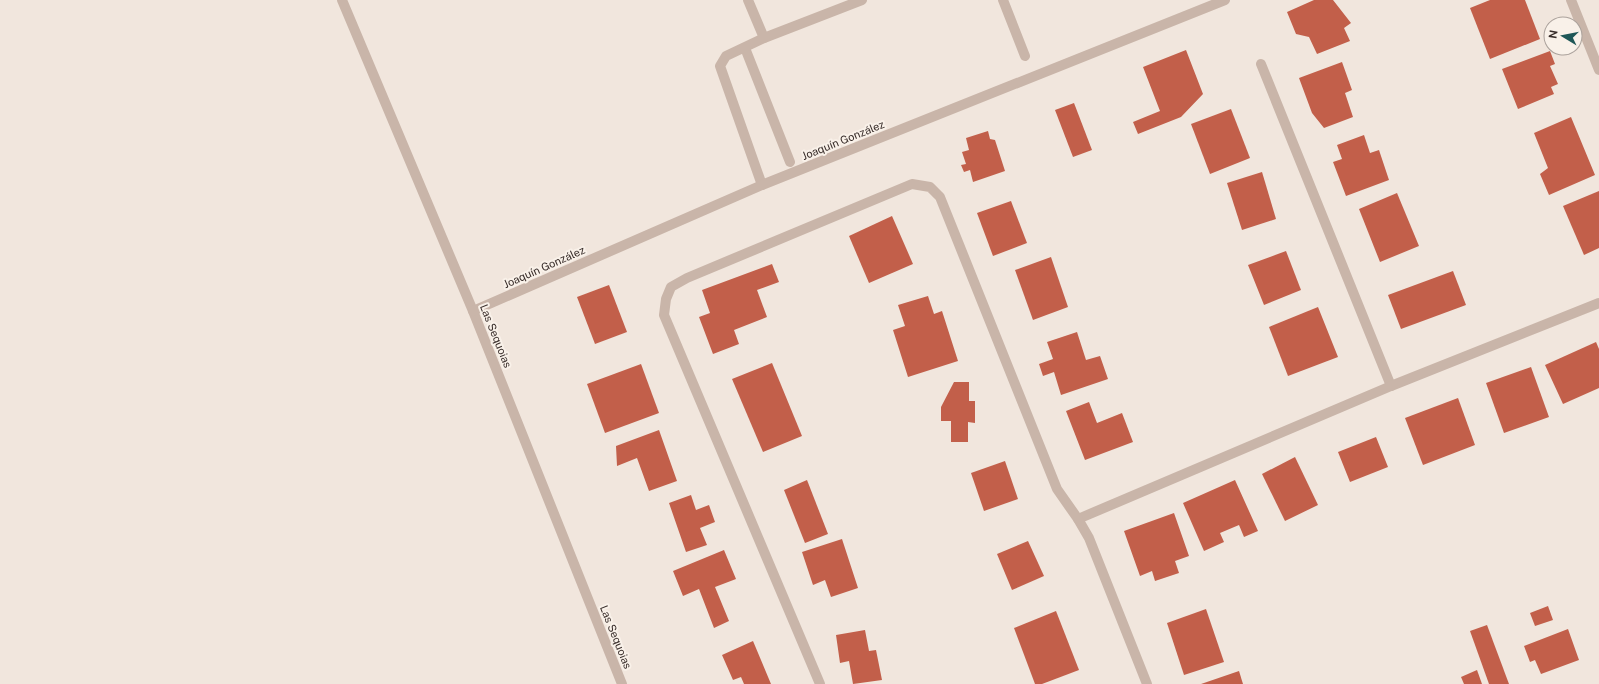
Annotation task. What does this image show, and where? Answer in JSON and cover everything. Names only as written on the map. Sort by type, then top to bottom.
[{"type":"street","name":"Las Sequoias","points":[[342,0],[473,311],[622,684]]},
{"type":"street","points":[[748,0],[764,38]]},
{"type":"street","points":[[762,185],[720,66],[726,56],[764,38],[862,0]]},
{"type":"street","points":[[1003,0],[1025,56]]},
{"type":"street","name":"Joaquín González","points":[[473,311],[762,185],[1225,0]]},
{"type":"street","points":[[1571,0],[1599,70]]},
{"type":"street","points":[[745,48],[790,162]]},
{"type":"street","points":[[1261,64],[1391,386]]},
{"type":"street","points":[[820,684],[664,315],[666,299],[671,287],[694,275],[912,184],[930,188],[940,197],[1057,490],[1078,519],[1089,538],[1147,684]]},
{"type":"street","points":[[1078,519],[1391,386],[1599,303]]},
{"type":"building","points":[[1314,0],[1333,0],[1351,23],[1344,28],[1350,41],[1317,54],[1309,37],[1296,34],[1287,12]]},
{"type":"building","points":[[1490,0],[1525,0],[1540,39],[1490,59],[1470,8]]},
{"type":"building","points":[[1186,50],[1203,94],[1181,117],[1138,134],[1133,122],[1160,111],[1143,67]]},
{"type":"building","points":[[1543,54],[1543,56],[1552,56],[1555,64],[1550,66],[1558,84],[1551,87],[1554,94],[1518,109],[1502,69]]},
{"type":"building","points":[[1342,62],[1352,90],[1345,93],[1353,117],[1324,128],[1312,113],[1299,78]]},
{"type":"building","points":[[1074,103],[1092,150],[1073,157],[1055,110]]},
{"type":"building","points":[[1231,109],[1250,158],[1210,174],[1191,124]]},
{"type":"building","points":[[1571,117],[1595,175],[1549,195],[1540,174],[1548,168],[1534,133]]},
{"type":"building","points":[[988,131],[990,139],[995,140],[1005,171],[973,182],[970,170],[964,172],[961,165],[966,164],[962,152],[969,150],[966,138]]},
{"type":"building","points":[[1364,135],[1370,153],[1379,150],[1389,180],[1346,196],[1333,162],[1342,159],[1337,145]]},
{"type":"building","points":[[1262,172],[1276,219],[1242,230],[1227,183]]},
{"type":"building","points":[[1599,191],[1599,248],[1584,255],[1563,206]]},
{"type":"building","points":[[1397,193],[1419,246],[1380,262],[1359,209]]},
{"type":"building","points":[[1011,201],[1027,243],[993,256],[977,213]]},
{"type":"building","points":[[892,216],[913,264],[869,283],[849,236]]},
{"type":"building","points":[[1286,251],[1301,290],[1264,305],[1248,265]]},
{"type":"building","points":[[1051,257],[1068,307],[1033,320],[1015,270]]},
{"type":"building","points":[[772,264],[779,282],[757,290],[767,317],[734,330],[739,344],[713,354],[699,317],[710,313],[702,290]]},
{"type":"building","points":[[1453,271],[1466,305],[1401,329],[1388,295]]},
{"type":"building","points":[[609,285],[627,332],[595,344],[577,297]]},
{"type":"building","points":[[928,296],[934,314],[942,311],[958,361],[908,377],[893,330],[905,326],[898,305]]},
{"type":"building","points":[[1318,307],[1338,357],[1288,376],[1269,327]]},
{"type":"building","points":[[1077,332],[1086,360],[1100,356],[1108,379],[1061,395],[1054,372],[1043,376],[1039,364],[1053,359],[1047,342]]},
{"type":"building","points":[[1596,342],[1599,349],[1599,388],[1563,404],[1545,365]]},
{"type":"building","points":[[772,363],[802,436],[763,452],[732,379]]},
{"type":"building","points":[[641,364],[659,413],[605,433],[587,384]]},
{"type":"building","points":[[1531,367],[1549,417],[1504,433],[1486,383]]},
{"type":"building","points":[[954,382],[969,382],[969,401],[975,401],[975,423],[968,422],[968,442],[951,442],[951,421],[941,421],[941,407]]},
{"type":"building","points":[[1458,398],[1475,445],[1423,465],[1405,418]]},
{"type":"building","points":[[1089,402],[1097,423],[1122,413],[1133,442],[1085,460],[1066,411]]},
{"type":"building","points":[[659,430],[677,481],[649,491],[637,458],[617,466],[616,446]]},
{"type":"building","points":[[1376,437],[1388,467],[1350,482],[1338,452]]},
{"type":"building","points":[[1295,457],[1318,505],[1285,521],[1262,474]]},
{"type":"building","points":[[1005,461],[1018,499],[984,511],[971,473]]},
{"type":"building","points":[[807,480],[828,534],[805,543],[784,490]]},
{"type":"building","points":[[1235,480],[1258,531],[1244,537],[1239,525],[1220,533],[1224,542],[1204,551],[1183,503]]},
{"type":"building","points":[[691,495],[696,510],[709,505],[715,522],[700,528],[707,545],[686,552],[669,503]]},
{"type":"building","points":[[1174,513],[1189,556],[1175,561],[1179,573],[1155,581],[1152,571],[1140,576],[1124,531]]},
{"type":"building","points":[[842,539],[858,588],[831,597],[825,580],[813,585],[802,552]]},
{"type":"building","points":[[1028,541],[1044,576],[1012,590],[997,554]]},
{"type":"building","points":[[724,550],[736,579],[715,587],[729,621],[714,628],[699,589],[683,596],[673,571]]},
{"type":"building","points":[[1548,606],[1553,620],[1535,626],[1530,613]]},
{"type":"building","points":[[1206,609],[1224,662],[1184,675],[1167,623]]},
{"type":"building","points":[[1056,611],[1079,670],[1042,684],[1035,684],[1014,628]]},
{"type":"building","points":[[1487,625],[1509,684],[1489,684],[1470,631]]},
{"type":"building","points":[[1568,629],[1579,660],[1541,674],[1535,660],[1530,662],[1524,646]]},
{"type":"building","points":[[865,630],[869,651],[876,650],[882,680],[853,684],[849,661],[840,663],[836,635]]},
{"type":"building","points":[[753,641],[771,684],[744,684],[741,677],[733,680],[722,655]]},
{"type":"building","points":[[1477,670],[1482,684],[1464,684],[1461,677]]},
{"type":"building","points":[[1239,671],[1243,684],[1201,684]]}]
